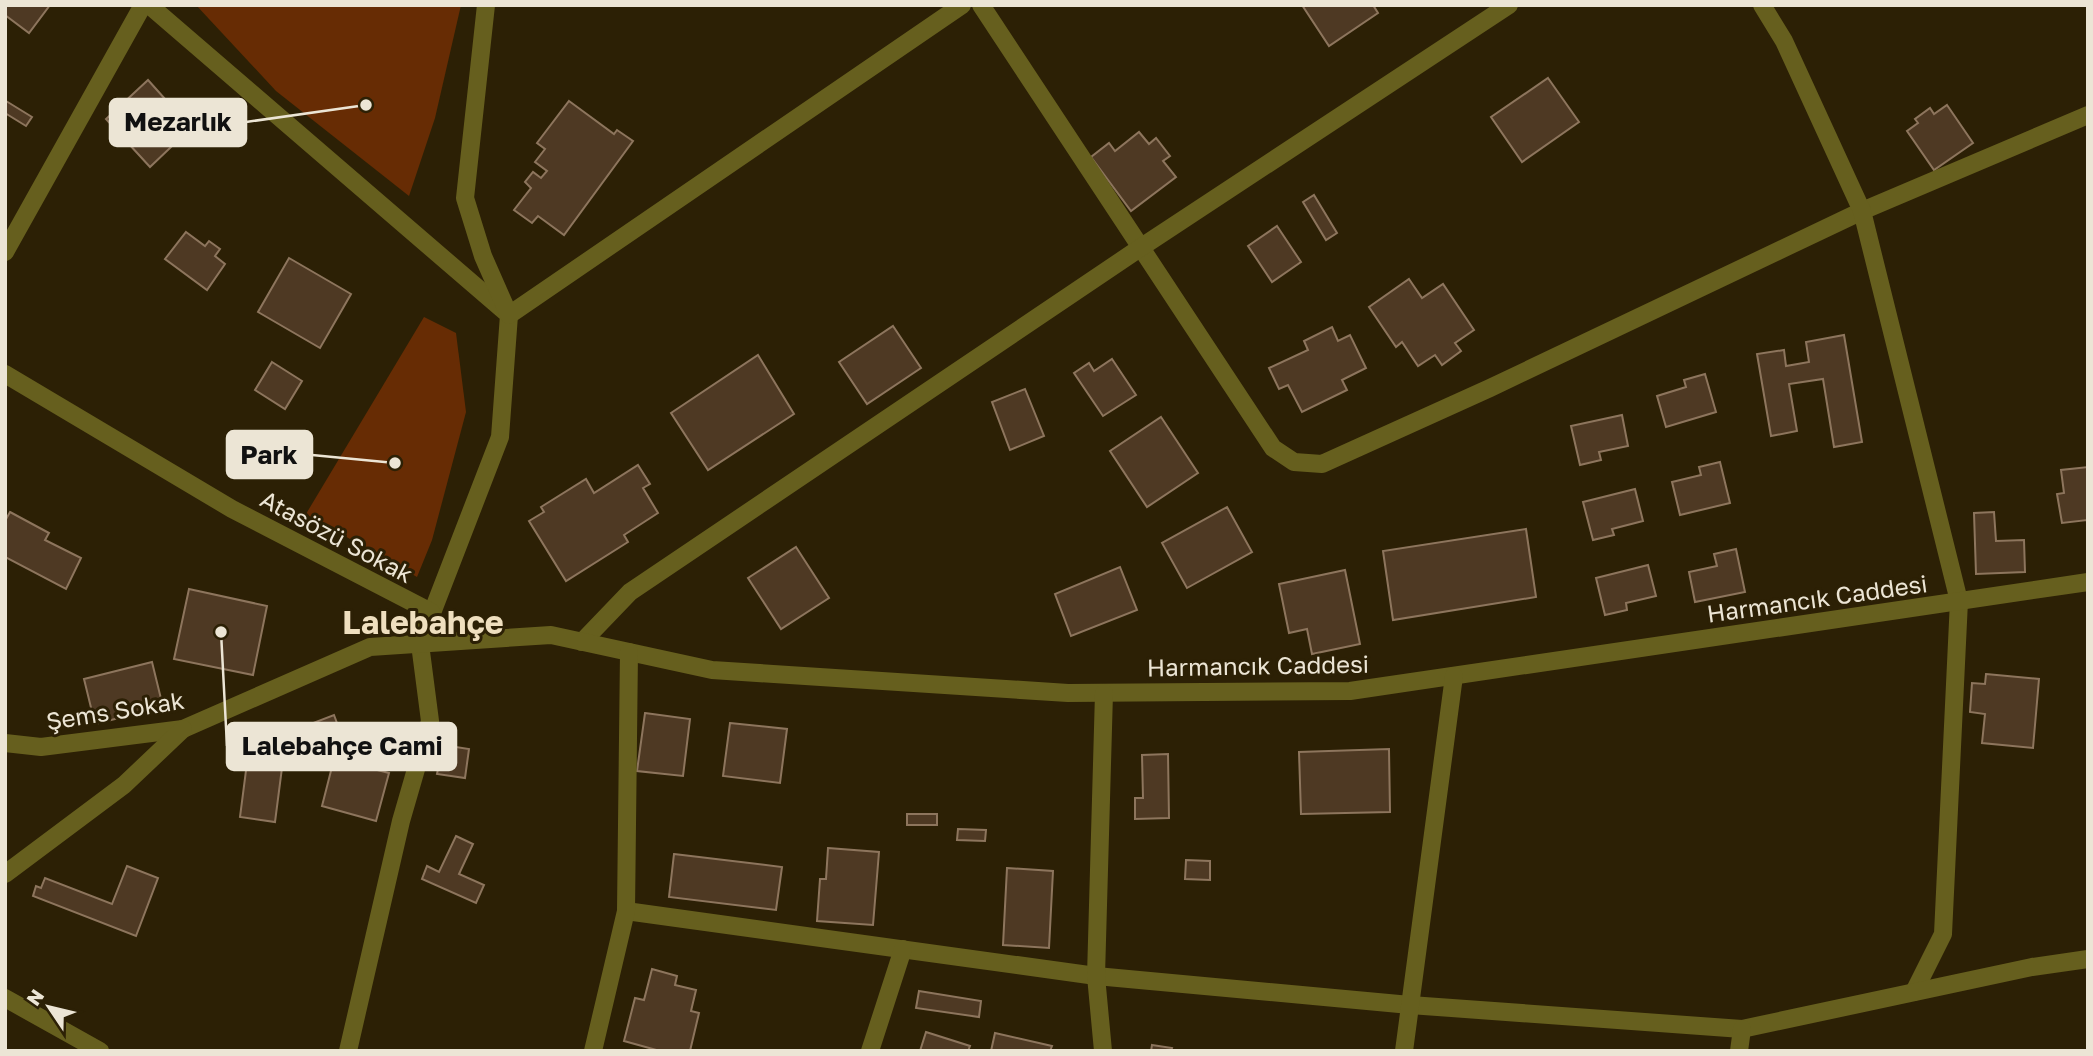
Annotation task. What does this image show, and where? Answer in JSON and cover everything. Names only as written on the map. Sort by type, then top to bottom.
[{"type":"street","points":[[5,252],[146,5],[509,315]]},
{"type":"street","points":[[348,1051],[401,821],[430,721],[420,644],[500,437],[509,315],[483,256],[465,198],[486,5]]},
{"type":"street","points":[[509,315],[962,5]]},
{"type":"street","points":[[981,5],[1273,447],[1294,462],[1322,464],[1490,388],[1862,211],[2088,115]]},
{"type":"street","points":[[582,642],[630,592],[1140,248],[1509,5]]},
{"type":"street","points":[[1762,5],[1784,41],[1862,211],[1959,601],[1943,934],[1914,992]]},
{"type":"street","name":"Atasözü Sokak","points":[[5,374],[232,509],[431,612]]},
{"type":"street","name":"Harmancık Caddesi","points":[[551,635],[712,670],[1104,693],[1350,691],[2088,582]]},
{"type":"street","name":"Şems Sokak","points":[[5,743],[41,747],[183,729],[370,647],[551,635]]},
{"type":"street","points":[[593,1051],[626,911],[629,652]]},
{"type":"street","points":[[1404,1051],[1454,676]]},
{"type":"street","points":[[1103,1051],[1096,976],[1104,693]]},
{"type":"street","points":[[5,874],[124,785],[183,729]]},
{"type":"street","points":[[626,911],[1096,976],[1410,1005],[1742,1029],[1914,992],[2088,959]]},
{"type":"street","points":[[870,1051],[903,949]]},
{"type":"street","points":[[5,998],[100,1051]]},
{"type":"street","points":[[1739,1051],[1742,1029]]},
{"type":"shaded area","points":[[196,5],[461,5],[435,118],[409,196],[276,91]]},
{"type":"shaded area","points":[[424,317],[456,333],[466,412],[432,540],[417,577],[306,514]]},
{"type":"building","points":[[5,5],[50,5],[29,33],[5,15]]},
{"type":"building","points":[[1302,5],[1373,5],[1378,13],[1329,46]]},
{"type":"building","points":[[1548,78],[1579,122],[1522,162],[1491,117]]},
{"type":"building","points":[[148,80],[191,128],[150,167],[106,119]]},
{"type":"building","points":[[6,101],[32,117],[26,126],[5,113]]},
{"type":"building","points":[[569,101],[614,134],[617,130],[633,141],[564,235],[538,216],[532,223],[514,210],[531,188],[525,182],[533,172],[541,178],[547,171],[535,162],[545,149],[537,143]]},
{"type":"building","points":[[1947,105],[1973,143],[1934,170],[1907,131],[1918,123],[1915,119],[1930,108],[1934,114]]},
{"type":"building","points":[[1139,132],[1149,144],[1156,138],[1170,156],[1163,161],[1176,177],[1131,211],[1091,157],[1109,143],[1115,151]]},
{"type":"building","points":[[1314,195],[1337,233],[1326,240],[1303,202]]},
{"type":"building","points":[[1277,226],[1301,262],[1272,282],[1248,246]]},
{"type":"building","points":[[186,232],[205,246],[209,241],[220,249],[215,256],[225,264],[207,290],[165,259]]},
{"type":"building","points":[[289,258],[351,294],[320,348],[258,312]]},
{"type":"building","points":[[1409,279],[1422,298],[1443,284],[1474,330],[1455,343],[1461,351],[1442,365],[1435,355],[1418,366],[1402,342],[1396,347],[1369,307]]},
{"type":"building","points":[[893,326],[921,368],[867,404],[839,362]]},
{"type":"building","points":[[1332,327],[1338,341],[1350,335],[1366,368],[1342,380],[1347,390],[1302,412],[1288,385],[1279,389],[1269,368],[1308,350],[1304,341]]},
{"type":"building","points":[[1844,335],[1862,442],[1834,447],[1823,379],[1789,384],[1797,431],[1771,436],[1757,354],[1784,350],[1786,366],[1809,362],[1806,342]]},
{"type":"building","points":[[758,355],[794,414],[708,470],[671,413]]},
{"type":"building","points":[[1112,359],[1136,395],[1103,416],[1074,373],[1089,363],[1094,371]]},
{"type":"building","points":[[272,362],[302,381],[285,409],[255,390]]},
{"type":"building","points":[[1705,374],[1716,412],[1666,427],[1657,396],[1686,387],[1684,380]]},
{"type":"building","points":[[1025,389],[1044,436],[1010,450],[992,402]]},
{"type":"building","points":[[1622,415],[1628,446],[1599,452],[1601,460],[1580,465],[1571,426]]},
{"type":"building","points":[[1161,417],[1198,473],[1147,507],[1110,451]]},
{"type":"building","points":[[1720,462],[1730,503],[1680,515],[1672,482],[1701,475],[1699,467]]},
{"type":"building","points":[[638,465],[650,484],[643,488],[658,513],[624,535],[628,542],[566,581],[529,521],[544,512],[541,507],[586,479],[594,493]]},
{"type":"building","points":[[2088,467],[2088,527],[2087,520],[2062,523],[2057,494],[2064,493],[2061,470]]},
{"type":"building","points":[[1635,489],[1643,521],[1612,529],[1614,535],[1593,540],[1583,502]]},
{"type":"building","points":[[1227,507],[1252,552],[1187,588],[1162,543]]},
{"type":"building","points":[[10,512],[49,533],[45,540],[81,558],[66,589],[5,557],[5,521]]},
{"type":"building","points":[[1994,512],[1996,541],[2024,540],[2025,572],[1976,574],[1974,513]]},
{"type":"building","points":[[1526,529],[1536,597],[1393,620],[1383,551]]},
{"type":"building","points":[[796,547],[829,598],[781,629],[748,578]]},
{"type":"building","points":[[1736,549],[1745,592],[1695,602],[1689,572],[1717,566],[1714,554]]},
{"type":"building","points":[[1648,565],[1656,596],[1626,603],[1627,610],[1605,615],[1596,578]]},
{"type":"building","points":[[1120,567],[1137,610],[1071,636],[1055,594]]},
{"type":"building","points":[[1345,570],[1360,644],[1312,654],[1307,629],[1289,633],[1279,584]]},
{"type":"building","points":[[189,589],[267,606],[253,675],[174,659]]},
{"type":"building","points":[[152,662],[163,707],[95,724],[84,679]]},
{"type":"building","points":[[1986,674],[2039,679],[2033,748],[1982,743],[1985,714],[1970,712],[1972,683],[1985,684]]},
{"type":"building","points":[[645,713],[690,719],[683,776],[637,771]]},
{"type":"building","points":[[334,715],[347,750],[313,763],[300,728]]},
{"type":"building","points":[[730,723],[787,729],[780,783],[723,776]]},
{"type":"building","points":[[443,745],[469,749],[465,778],[437,774]]},
{"type":"building","points":[[1389,749],[1390,812],[1301,814],[1299,752]]},
{"type":"building","points":[[1168,754],[1169,818],[1135,819],[1135,798],[1143,798],[1142,755]]},
{"type":"building","points":[[248,755],[283,760],[275,822],[240,817]]},
{"type":"building","points":[[334,759],[389,773],[376,821],[322,806]]},
{"type":"building","points":[[907,814],[937,814],[937,825],[907,825]]},
{"type":"building","points":[[958,829],[986,830],[985,841],[957,840]]},
{"type":"building","points":[[456,836],[473,844],[459,874],[484,885],[476,903],[422,879],[427,866],[439,872]]},
{"type":"building","points":[[828,848],[879,852],[873,925],[817,921],[820,879],[826,879]]},
{"type":"building","points":[[674,854],[782,867],[776,910],[669,897]]},
{"type":"building","points":[[1186,860],[1210,861],[1210,880],[1185,879]]},
{"type":"building","points":[[127,866],[158,878],[136,936],[33,896],[36,886],[41,888],[45,878],[112,904]]},
{"type":"building","points":[[1007,868],[1053,871],[1049,948],[1003,945]]},
{"type":"building","points":[[652,969],[677,976],[675,985],[696,990],[691,1011],[699,1013],[690,1051],[660,1051],[624,1041],[635,998],[644,1000]]},
{"type":"building","points":[[919,991],[981,1001],[979,1017],[916,1008]]},
{"type":"building","points":[[926,1032],[970,1046],[968,1051],[920,1051]]},
{"type":"building","points":[[995,1033],[1052,1046],[1050,1051],[991,1051]]},
{"type":"building","points":[[1152,1045],[1172,1048],[1171,1051],[1151,1051]]},
{"type":"place","name":"Mezarlık","points":[[366,105]]},
{"type":"place","name":"Park","points":[[395,463]]},
{"type":"place","name":"Lalebahçe Cami","points":[[221,632]]},
{"type":"district","name":"Lalebahçe","points":[[423,622]]}]
